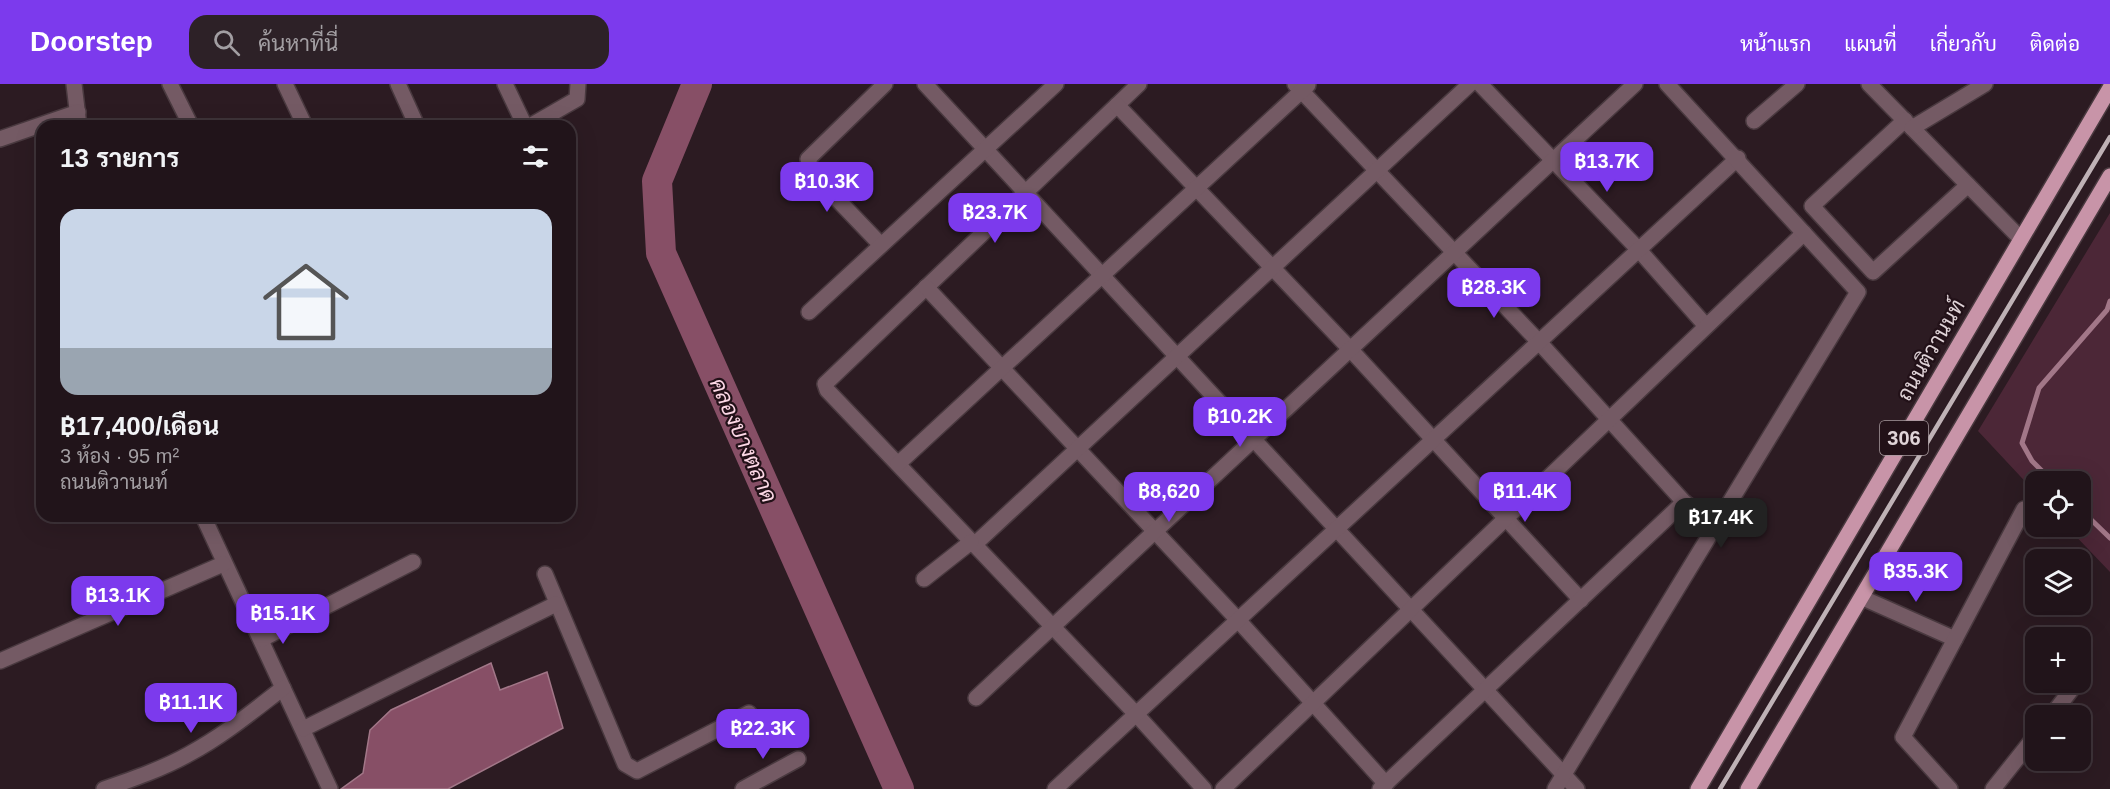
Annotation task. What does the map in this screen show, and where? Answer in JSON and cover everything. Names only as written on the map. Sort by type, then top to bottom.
[{"type":"main road","name":"ถนนติวานนท์","points":[[1698,789],[2110,87]]},
{"type":"main road","name":"306","points":[[1748,789],[1863,598],[2110,176]]},
{"type":"street","points":[[75,84],[79,119]]},
{"type":"street","points":[[170,84],[187,120]]},
{"type":"street","points":[[285,84],[302,120]]},
{"type":"street","points":[[398,84],[414,120]]},
{"type":"street","points":[[506,84],[522,120]]},
{"type":"street","points":[[542,120],[571,105],[577,99],[578,84]]},
{"type":"street","points":[[881,245],[813,174],[808,159],[885,84]]},
{"type":"street","points":[[925,84],[1338,528],[1485,691],[1559,782],[1577,789]]},
{"type":"street","points":[[809,312],[1056,84]]},
{"type":"street","points":[[1139,84],[825,384],[827,390],[1136,714],[1204,789]]},
{"type":"street","points":[[924,579],[972,544],[1077,449],[1470,84]]},
{"type":"street","points":[[1480,84],[1638,250],[1706,326]]},
{"type":"street","points":[[976,698],[1635,84]]},
{"type":"street","points":[[1559,782],[1858,292],[1738,158],[1667,84]]},
{"type":"street","points":[[1755,122],[1797,84]]},
{"type":"street","points":[[1869,84],[2021,239]]},
{"type":"street","points":[[1968,185],[1873,272],[1812,206],[1908,124],[1985,84]]},
{"type":"street","points":[[898,464],[1103,275],[1302,86],[1376,172],[1539,342],[1684,502],[1716,526]]},
{"type":"street","points":[[1117,105],[1350,349],[1581,600]]},
{"type":"street","points":[[0,139],[36,130]]},
{"type":"street","points":[[1055,789],[1738,158]]},
{"type":"street","points":[[1223,789],[1804,233]]},
{"type":"street","points":[[926,287],[1238,620],[1383,786],[1684,502]]},
{"type":"street","points":[[1950,789],[1903,737],[2024,508]]},
{"type":"street","points":[[206,522],[223,564],[262,639],[330,789]]},
{"type":"street","points":[[262,639],[413,562]]},
{"type":"street","points":[[0,661],[223,564]]},
{"type":"street","points":[[545,574],[625,764],[631,769],[637,771],[749,713]]},
{"type":"street","points":[[1863,598],[1955,639]]},
{"type":"street","points":[[303,729],[556,604]]},
{"type":"street","points":[[104,789],[148,774],[190,754],[230,728],[283,688]]},
{"type":"street","points":[[2060,705],[2069,693]]},
{"type":"street","points":[[1993,789],[2025,749]]},
{"type":"street","points":[[743,789],[798,759]]},
{"type":"shaded area","points":[[2110,213],[2110,572],[2091,552],[2091,549],[2088,549],[2077,537],[2091,537],[2091,471],[2025,471],[2025,481],[1978,431]]},
{"type":"shaded area","points":[[491,663],[500,690],[547,672],[563,728],[448,789],[341,789],[363,773],[370,730],[391,710]]},
{"type":"waterway","name":"คลองบางตลาด","points":[[697,84],[657,181],[661,253],[899,789]]},
{"type":"waterway","points":[[2042,471],[2032,461],[2022,443],[2039,388],[2107,310],[2110,301]]},
{"type":"waterway","points":[[2091,520],[2110,538]]},
{"type":"railway","points":[[1720,789],[2110,137]]}]
